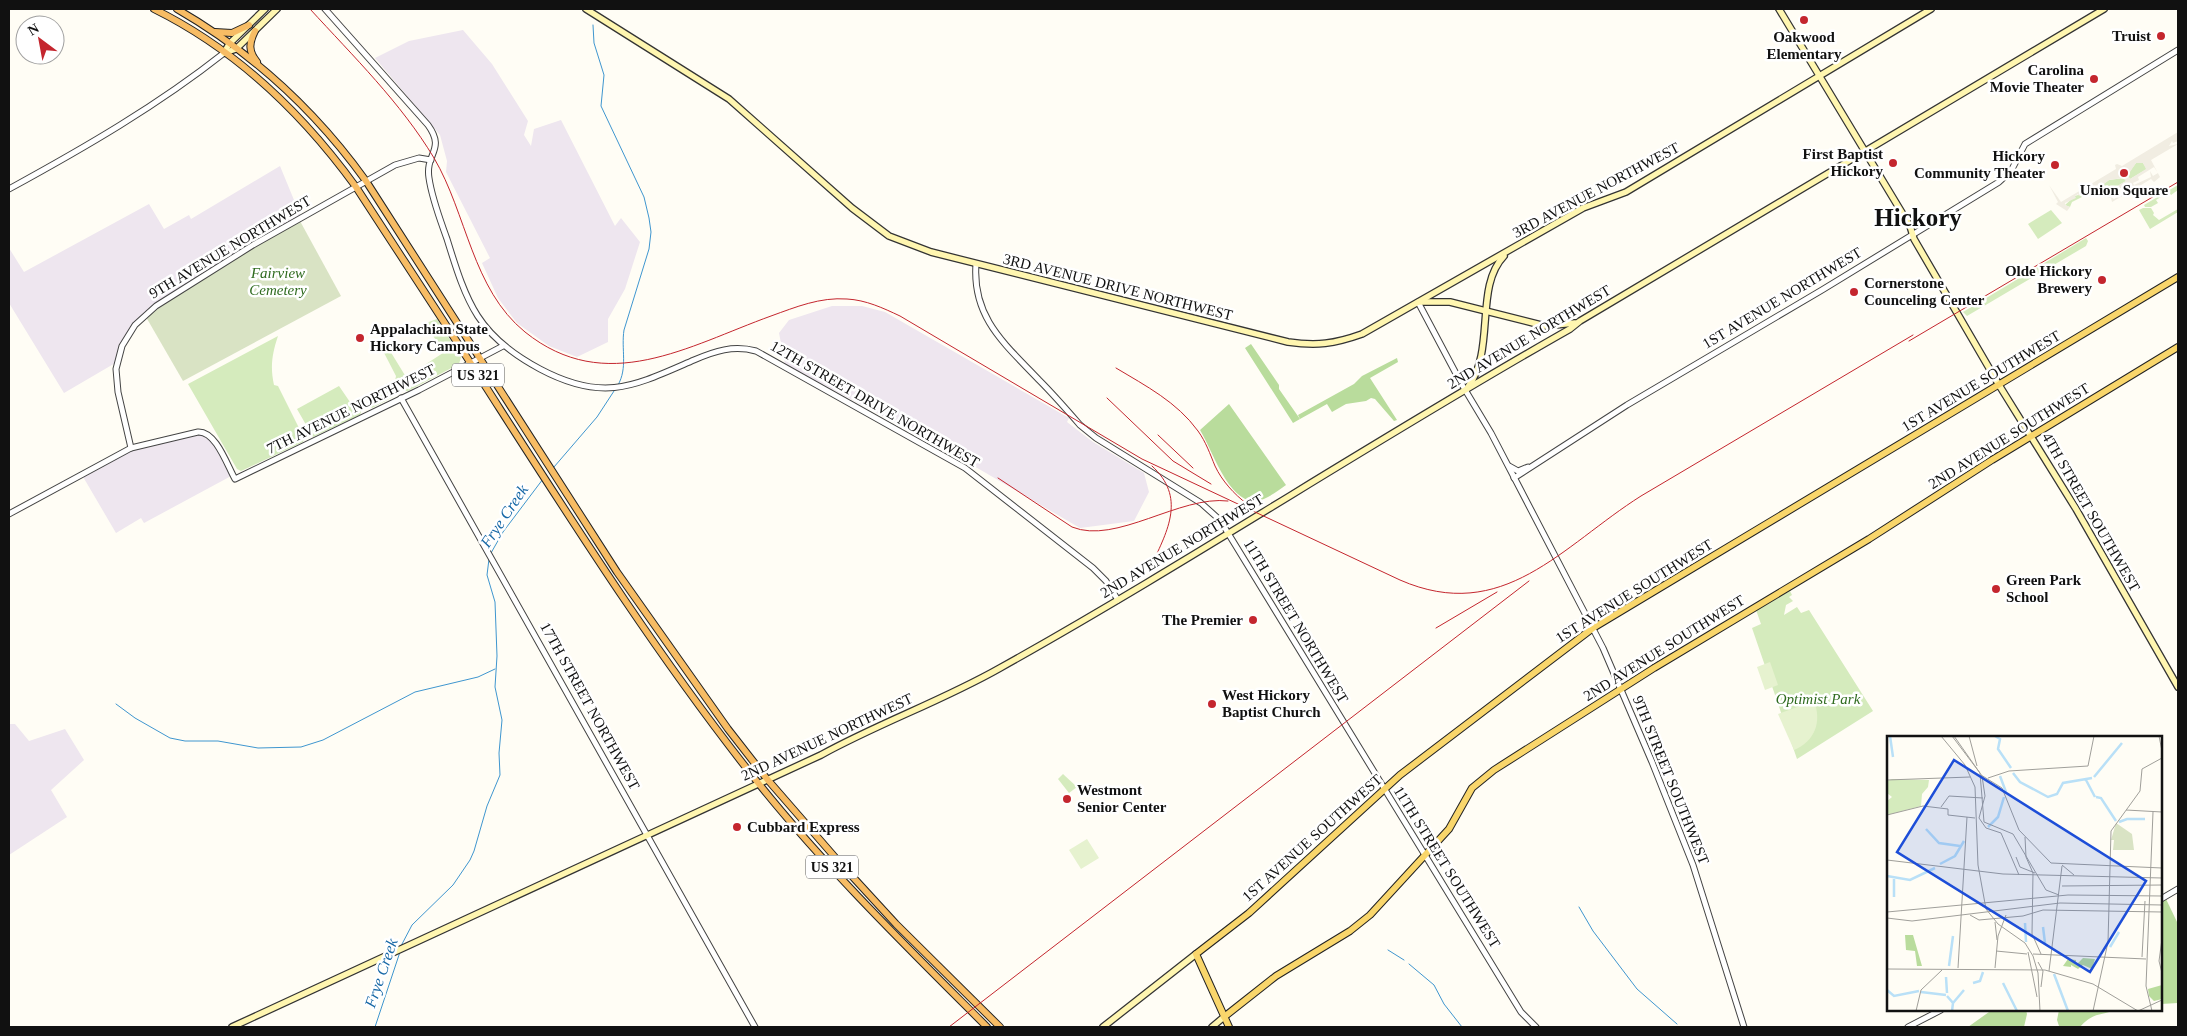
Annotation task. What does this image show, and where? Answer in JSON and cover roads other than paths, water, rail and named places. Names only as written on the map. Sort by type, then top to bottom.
[{"type":"highway","name":"US 321","points":[[154,9],[181,24],[224,53],[264,84],[297,114],[328,149],[356,187],[627,605],[681,682],[759,784],[888,927],[987,1027]]},
{"type":"highway","name":"US 321","points":[[177,9],[213,32],[267,72],[306,107],[338,143],[366,182],[653,625],[695,685],[767,780],[896,924],[1000,1027]]},
{"type":"highway","points":[[213,32],[232,33],[249,25]]},
{"type":"highway","points":[[255,31],[249,45],[250,52],[267,72]]},
{"type":"main road","points":[[224,53],[229,44],[265,9]]},
{"type":"main road","points":[[224,53],[236,49],[277,9]]},
{"type":"main road","name":"3RD AVENUE DRIVE NORTHWEST","points":[[586,9],[714,89],[752,118],[852,208],[889,236],[918,248],[976,264],[1288,342],[1319,346],[1345,340]]},
{"type":"main road","name":"4TH STREET SOUTHWEST","points":[[1779,9],[1910,226],[1912,234],[1999,385],[2032,436],[2178,687]]},
{"type":"main road","name":"3RD AVENUE NORTHWEST","points":[[1345,340],[1362,334],[1583,208],[1626,192],[1642,183],[1931,9]]},
{"type":"main road","name":"2ND AVENUE NORTHWEST","points":[[232,1027],[759,784],[980,679],[1229,534],[1315,479],[1570,329],[1580,321],[2104,9]]},
{"type":"main road","points":[[1466,389],[1481,362],[1493,272],[1497,263],[1511,250]]},
{"type":"main road","name":"1ST AVENUE SOUTHWEST","points":[[1103,1027],[1249,913],[1384,789],[1593,628],[2178,278]]},
{"type":"main road","points":[[1418,302],[1450,302],[1545,326],[1564,326],[1580,321]]},
{"type":"main road","name":"2ND AVENUE SOUTHWEST","points":[[1212,1027],[1276,976],[1361,923],[1426,856],[1449,829],[1466,796],[1480,779],[1621,689],[1869,539],[1957,482],[2178,347]]},
{"type":"main road","points":[[1196,954],[1229,1027]]},
{"type":"street","name":"12TH STREET DRIVE NORTHWEST","points":[[325,9],[428,124],[437,142],[428,172],[430,185],[466,295],[478,318],[503,346],[526,362],[556,377],[585,387],[610,389],[644,382],[724,350],[737,348],[756,351],[965,468],[1099,573],[1118,600]]},
{"type":"street","name":"1ST AVENUE NORTHWEST","points":[[1514,478],[1627,405],[1822,290],[2003,179],[2017,162],[2021,148],[2025,144],[2178,50]]},
{"type":"street","points":[[9,189],[129,121],[182,86],[224,53]]},
{"type":"street","name":"9TH AVENUE NORTHWEST","points":[[131,448],[119,397],[116,369],[122,346],[135,325],[156,306],[233,257],[356,187],[403,161],[419,158],[431,160]]},
{"type":"street","name":"11TH STREET NORTHWEST","points":[[976,264],[975,281],[980,302],[990,326],[1091,435],[1202,503],[1218,518],[1340,716]]},
{"type":"street","name":"9TH STREET SOUTHWEST","points":[[1418,302],[1554,551],[1559,566],[1593,628],[1621,689],[1693,865],[1744,1027]]},
{"type":"street","name":"7TH AVENUE NORTHWEST","points":[[131,448],[198,432],[208,433],[214,440],[235,479],[471,364],[503,346]]},
{"type":"street","name":"17TH STREET NORTHWEST","points":[[402,398],[755,1027]]},
{"type":"street","points":[[9,514],[131,448]]},
{"type":"street","points":[[1508,465],[1518,470],[1538,463]]},
{"type":"street","name":"11TH STREET SOUTHWEST","points":[[1340,716],[1521,1012],[1536,1027]]},
{"type":"street","points":[[2162,898],[2178,889]]},
{"type":"street","points":[[1908,1027],[1938,1011]]},
{"type":"waterway","name":"Frye Creek","points":[[593,25],[594,43],[604,75],[601,106],[644,197],[651,232],[649,249],[624,330],[624,365],[618,385]]},
{"type":"waterway","name":"Frye Creek","points":[[554,467],[597,417],[616,388]]},
{"type":"waterway","name":"Frye Creek","points":[[491,553],[503,532],[543,479]]},
{"type":"waterway","name":"Frye Creek","points":[[401,946],[412,925],[453,885],[470,860],[487,806],[500,775],[499,753],[502,720],[495,687],[497,656],[495,602],[487,575],[489,559]]},
{"type":"waterway","points":[[116,704],[135,718],[170,738],[185,741],[218,741],[258,748],[301,747],[323,740],[415,692],[478,677],[495,669]]},
{"type":"waterway","points":[[1579,907],[1593,931],[1637,989],[1677,1024]]},
{"type":"waterway","points":[[1388,950],[1404,960]]},
{"type":"waterway","name":"Frye Creek","points":[[375,1027],[400,952]]},
{"type":"waterway","points":[[1409,964],[1434,985],[1444,1004],[1462,1027]]},
{"type":"railway","points":[[310,9],[392,99],[434,158],[493,295],[507,314],[525,332],[555,351],[586,361],[617,363],[647,360],[678,351],[808,303],[837,299],[868,303],[900,316],[1142,459],[1400,580],[1437,591],[1470,593],[1501,586],[1530,574],[1641,496],[1913,335]]},
{"type":"railway","points":[[1909,341],[2178,182]]},
{"type":"railway","points":[[1116,368],[1139,381],[1181,411],[1203,439],[1221,477],[1233,492],[1247,504]]},
{"type":"railway","points":[[1107,398],[1173,461],[1211,484]]},
{"type":"railway","points":[[1158,435],[1193,468]]},
{"type":"railway","points":[[1152,466],[1169,490],[1171,514],[1164,539],[1152,564]]},
{"type":"railway","points":[[998,478],[1072,527],[1089,531],[1108,530],[1128,525],[1190,505],[1209,501],[1228,501]]},
{"type":"railway","points":[[949,1027],[1529,581]]},
{"type":"railway","points":[[1436,628],[1497,592]]},
{"type":"place","name":"Oakwood Elementary","points":[[1804,20]]},
{"type":"place","name":"Truist","points":[[2161,36]]},
{"type":"place","name":"Carolina Movie Theater","points":[[2094,79]]},
{"type":"place","name":"First Baptist Hickory","points":[[1893,163]]},
{"type":"place","name":"Hickory Community Theater","points":[[2055,165]]},
{"type":"place","name":"Union Square","points":[[2124,173]]},
{"type":"place","name":"Olde Hickory Brewery","points":[[2102,280]]},
{"type":"place","name":"Cornerstone Counceling Center","points":[[1854,292]]},
{"type":"place","name":"Appalachian State Hickory Campus","points":[[360,338]]},
{"type":"place","name":"Green Park School","points":[[1996,589]]},
{"type":"place","name":"The Premier","points":[[1253,620]]},
{"type":"place","name":"West Hickory Baptist Church","points":[[1212,704]]},
{"type":"place","name":"Westmont Senior Center","points":[[1067,799]]},
{"type":"place","name":"Cubbard Express","points":[[737,827]]},
{"type":"district","name":"Hickory","points":[[1918,217]]},
{"type":"park label","name":"Fairview Cemetery","points":[[278,282]]},
{"type":"park label","name":"Optimist Park","points":[[1818,699]]}]
